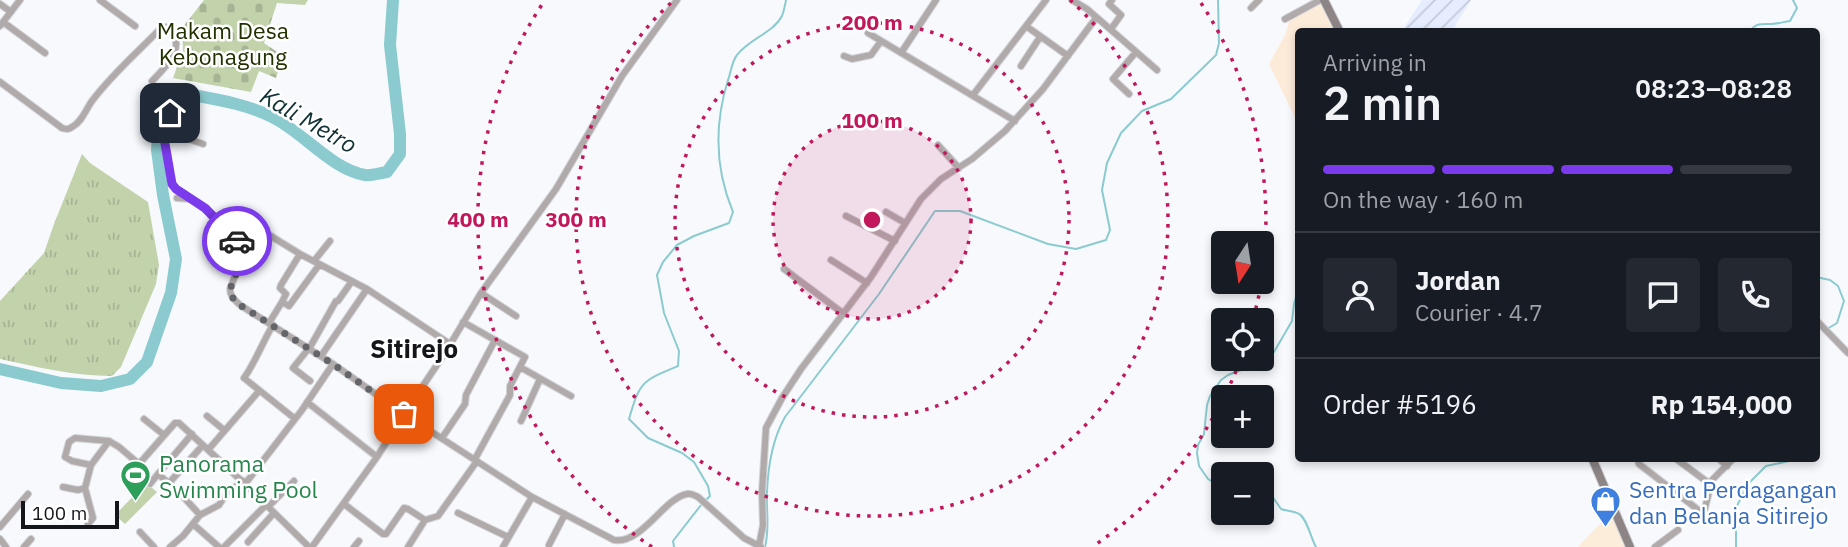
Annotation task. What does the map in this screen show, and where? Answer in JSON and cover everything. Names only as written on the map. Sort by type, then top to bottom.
[{"type":"main road","points":[[1322,0],[1338,28]]},
{"type":"main road","points":[[1594,462],[1630,547]]},
{"type":"street","points":[[5,19],[20,0]]},
{"type":"street","points":[[100,0],[135,26]]},
{"type":"street","points":[[91,465],[65,457],[69,442],[75,438],[109,440],[139,464],[176,422],[244,482],[311,547],[377,457],[481,293],[556,189],[622,76],[677,0]]},
{"type":"street","points":[[901,53],[936,0]]},
{"type":"street","points":[[973,95],[1046,0]]},
{"type":"street","points":[[1072,0],[1111,29],[1157,70]]},
{"type":"street","points":[[1111,29],[1121,15],[1109,5],[1112,0]]},
{"type":"street","points":[[1251,8],[1259,0]]},
{"type":"street","points":[[1285,19],[1322,0]]},
{"type":"street","points":[[0,4],[5,19]]},
{"type":"street","points":[[0,12],[45,54]]},
{"type":"street","points":[[450,344],[367,289],[264,233],[257,236],[245,253],[230,289],[232,298],[240,305],[321,356],[404,414],[533,497],[605,536],[619,541],[638,533],[670,505],[691,494],[698,496],[744,538],[760,546],[766,428],[782,398],[867,283],[921,199],[934,186],[987,147],[1015,121],[1043,89],[1096,18]]},
{"type":"street","points":[[1026,26],[1068,56]]},
{"type":"street","points":[[0,82],[62,128],[71,128],[118,72],[161,27],[166,27],[177,38],[175,49],[170,61],[152,81]]},
{"type":"street","points":[[868,33],[1015,121]]},
{"type":"street","points":[[1021,66],[1040,37]]},
{"type":"street","points":[[844,56],[852,58],[871,55],[881,41]]},
{"type":"street","points":[[1129,94],[1112,79],[1136,52]]},
{"type":"street","points":[[180,115],[170,113],[166,131],[165,144],[172,184],[205,208],[245,253]]},
{"type":"street","points":[[166,131],[203,144]]},
{"type":"street","points":[[938,145],[959,168]]},
{"type":"street","points":[[177,198],[192,199]]},
{"type":"street","points":[[886,212],[905,223]]},
{"type":"street","points":[[846,216],[895,241]]},
{"type":"street","points":[[282,302],[289,306],[330,241]]},
{"type":"street","points":[[294,418],[244,378],[256,360],[286,294],[281,285],[300,254]]},
{"type":"street","points":[[831,260],[867,283]]},
{"type":"street","points":[[784,269],[844,314]]},
{"type":"street","points":[[288,375],[309,349],[352,281]]},
{"type":"street","points":[[321,356],[367,289]]},
{"type":"street","points":[[481,293],[516,316]]},
{"type":"street","points":[[408,547],[424,521],[437,517],[476,460],[510,395],[510,386],[525,357],[463,322]]},
{"type":"street","points":[[1820,323],[1848,353]]},
{"type":"street","points":[[442,438],[465,404],[466,395],[495,341]]},
{"type":"street","points":[[170,547],[200,515],[219,505],[226,494],[244,482],[307,402],[333,364]]},
{"type":"street","points":[[520,367],[571,396]]},
{"type":"street","points":[[293,368],[310,381]]},
{"type":"street","points":[[521,421],[540,379]]},
{"type":"street","points":[[169,483],[224,430],[259,391]]},
{"type":"street","points":[[307,402],[377,457]]},
{"type":"street","points":[[208,416],[224,430]]},
{"type":"street","points":[[144,419],[164,435]]},
{"type":"street","points":[[150,484],[192,434]]},
{"type":"street","points":[[88,524],[93,518],[85,488],[91,465],[109,440]]},
{"type":"street","points":[[1638,462],[1700,512],[1704,512],[1712,480],[1730,462]]},
{"type":"street","points":[[1680,462],[1710,484]]},
{"type":"street","points":[[1722,462],[1727,466]]},
{"type":"street","points":[[158,474],[200,515]]},
{"type":"street","points":[[193,524],[221,547],[294,481]]},
{"type":"street","points":[[63,486],[78,490],[85,488]]},
{"type":"street","points":[[0,527],[28,494]]},
{"type":"street","points":[[503,547],[533,497]]},
{"type":"street","points":[[344,505],[383,534],[386,534],[404,508],[424,521]]},
{"type":"street","points":[[248,542],[274,513]]},
{"type":"street","points":[[458,513],[508,537]]},
{"type":"street","points":[[549,545],[565,514]]},
{"type":"street","points":[[1655,547],[1678,530]]},
{"type":"street","points":[[140,532],[154,547]]},
{"type":"street","points":[[0,539],[6,547]]},
{"type":"street","points":[[24,547],[31,539]]},
{"type":"shaded area","points":[[1422,0],[1471,0],[1454,28],[1404,28]]},
{"type":"shaded area","points":[[1320,3],[1332,28],[1295,28],[1295,118],[1269,64],[1285,35],[1290,18]]},
{"type":"shaded area","name":"Sentra Perdagangan dan Belanja Sitirejo","points":[[1611,512],[1625,547],[1578,547]]},
{"type":"green space","name":"Makam Desa Kebonagung","points":[[204,0],[308,0],[305,5],[277,3],[264,43],[283,56],[276,78],[259,71],[251,92],[173,78],[183,50],[182,28]]},
{"type":"green space","points":[[82,154],[90,163],[148,202],[159,265],[156,284],[121,367],[112,376],[70,373],[0,359],[0,301],[44,253]]},
{"type":"green space","name":"Panorama Swimming Pool","points":[[146,483],[157,492],[125,524],[115,515]]},
{"type":"waterway","name":"Kali Metro","points":[[0,369],[61,383],[101,386],[130,379],[147,362],[171,293],[176,259],[157,150],[159,119],[164,103],[182,93],[239,105],[272,117],[340,166],[367,175],[387,172],[400,154],[390,45],[393,0]]},
{"type":"waterway","points":[[705,501],[710,496],[708,486],[694,462],[682,453],[648,438],[629,419],[636,397],[644,384],[678,366],[679,351],[664,313],[657,275],[663,262],[677,245],[729,223],[733,212],[723,180],[718,147],[723,97],[734,60],[742,49],[778,22],[786,0]]},
{"type":"waterway","points":[[765,547],[768,473],[774,444],[785,417],[879,294],[935,211],[960,211],[1048,244],[1076,249],[1106,240],[1110,230],[1102,190],[1107,163],[1121,133],[1142,111],[1171,99],[1216,55],[1219,43],[1218,0]]},
{"type":"waterway","points":[[1753,28],[1790,21],[1797,8],[1793,0]]},
{"type":"waterway","points":[[1820,278],[1830,280],[1838,286],[1844,301],[1837,323],[1827,329]]},
{"type":"waterway","points":[[1211,481],[1199,466],[1197,453],[1204,434],[1210,396],[1228,375],[1257,364],[1274,352],[1292,321],[1295,300]]},
{"type":"waterway","points":[[1736,547],[1736,508],[1747,485],[1766,466],[1784,462]]},
{"type":"waterway","points":[[1274,499],[1281,509],[1302,516],[1316,547]]},
{"type":"waterway","points":[[674,547],[673,541],[701,505]]},
{"type":"way so far","points":[[237,241],[245,253],[230,289],[232,298],[404,414]]},
{"type":"place","name":"Panorama Swimming Pool","points":[[136,503]]},
{"type":"place","name":"Sentra Perdagangan dan Belanja Sitirejo","points":[[1606,529]]},
{"type":"district","name":"Sitirejo","points":[[414,348]]},
{"type":"route","points":[[170,113],[164,138],[172,184],[205,208],[237,241]]}]
